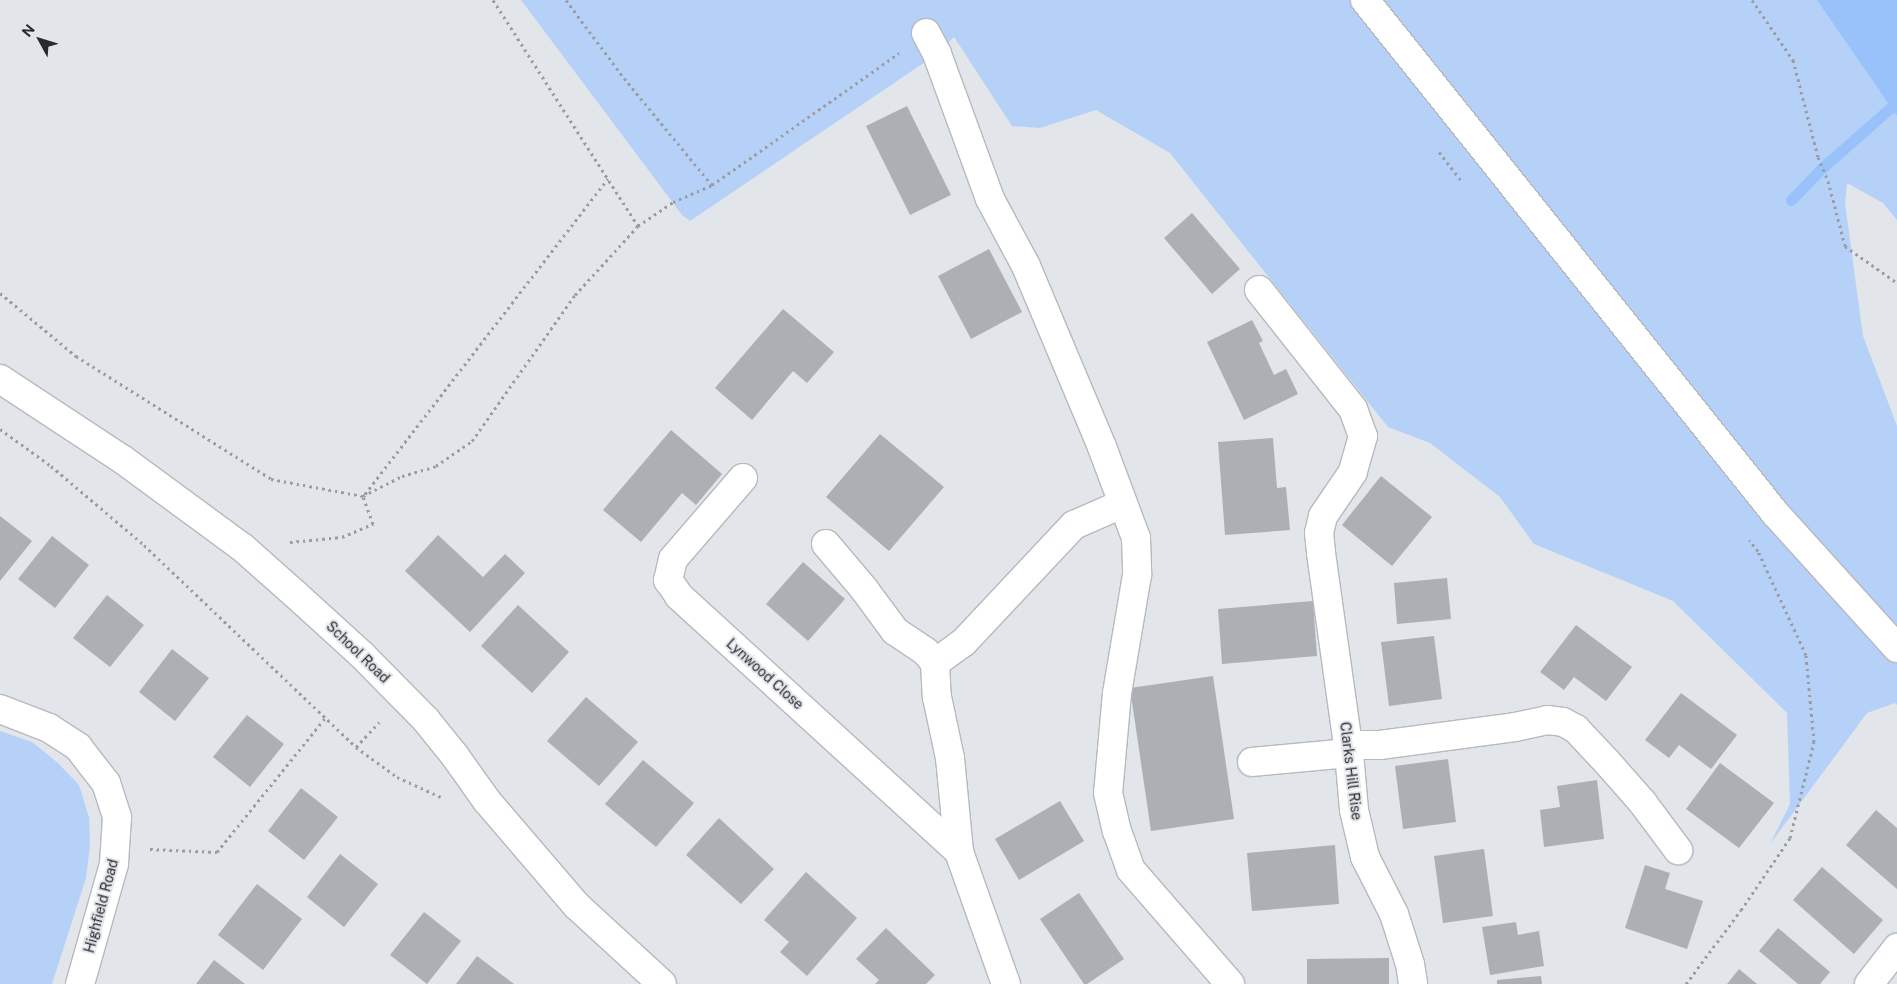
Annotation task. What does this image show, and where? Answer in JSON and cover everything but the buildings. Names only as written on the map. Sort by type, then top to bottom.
[{"type":"street","points":[[1365,0],[1775,514],[1897,648]]},
{"type":"street","points":[[926,33],[936,54],[990,199],[1026,266],[1102,447],[1136,538],[1138,575],[1117,693],[1108,793],[1117,831],[1131,870],[1230,984]]},
{"type":"street","name":"Clarks Hill Rise","points":[[1259,290],[1354,409],[1363,436],[1352,472],[1323,516],[1319,533],[1348,749],[1354,810],[1365,857],[1394,914],[1410,964],[1413,984]]},
{"type":"street","name":"School Road","points":[[0,379],[122,459],[242,547],[362,655],[404,696],[455,756],[487,801],[577,906],[662,984]]},
{"type":"street","name":"Lynwood Close","points":[[742,478],[673,560],[668,580],[678,596],[959,852]]},
{"type":"street","points":[[826,544],[895,630],[926,652],[935,663],[962,643],[1074,525],[1122,504]]},
{"type":"street","name":"Lynwood Close","points":[[935,663],[936,697],[950,758],[959,852],[1006,984]]},
{"type":"street","name":"Highfield Road","points":[[0,708],[50,728],[78,747],[106,783],[117,817],[114,864],[80,984]]},
{"type":"street","points":[[1252,762],[1514,727],[1547,720],[1563,722],[1576,728],[1643,803],[1678,850]]},
{"type":"street","points":[[1869,984],[1897,948]]},
{"type":"path","points":[[493,0],[638,226]]},
{"type":"path","points":[[566,0],[624,78],[712,185]]},
{"type":"path","points":[[1752,0],[1793,60],[1818,157],[1828,181],[1845,246],[1897,283]]},
{"type":"path","points":[[0,293],[76,356],[271,479],[363,496],[402,476],[436,466],[472,441],[575,295],[638,226],[672,202],[712,185],[926,33]]},
{"type":"path","points":[[1438,151],[1463,182]]},
{"type":"path","points":[[363,496],[608,179]]},
{"type":"path","points":[[0,429],[52,466],[144,545],[356,747],[397,777],[425,792]]},
{"type":"path","points":[[242,547],[342,537],[372,524],[363,496]]},
{"type":"path","points":[[1686,984],[1741,910],[1790,838],[1814,742],[1806,655],[1758,551],[1748,538]]},
{"type":"path","points":[[115,848],[217,852],[324,718]]},
{"type":"path","points":[[356,747],[368,734]]},
{"type":"shaded area","points":[[521,0],[1818,0],[1897,114],[1897,220],[1883,203],[1847,183],[1845,203],[1863,336],[1897,426],[1897,705],[1895,703],[1867,713],[1770,844],[1790,804],[1787,713],[1673,601],[1534,544],[1500,497],[1430,443],[1388,427],[1170,153],[1096,110],[1040,128],[1012,126],[954,37],[937,54],[690,221],[682,215]]},
{"type":"shaded area","points":[[1817,0],[1897,0],[1897,116]]},
{"type":"shaded area","points":[[0,731],[32,742],[58,763],[79,785],[89,817],[90,845],[86,878],[52,984],[0,984]]},
{"type":"waterway","points":[[1791,200],[1822,168],[1897,102]]}]
